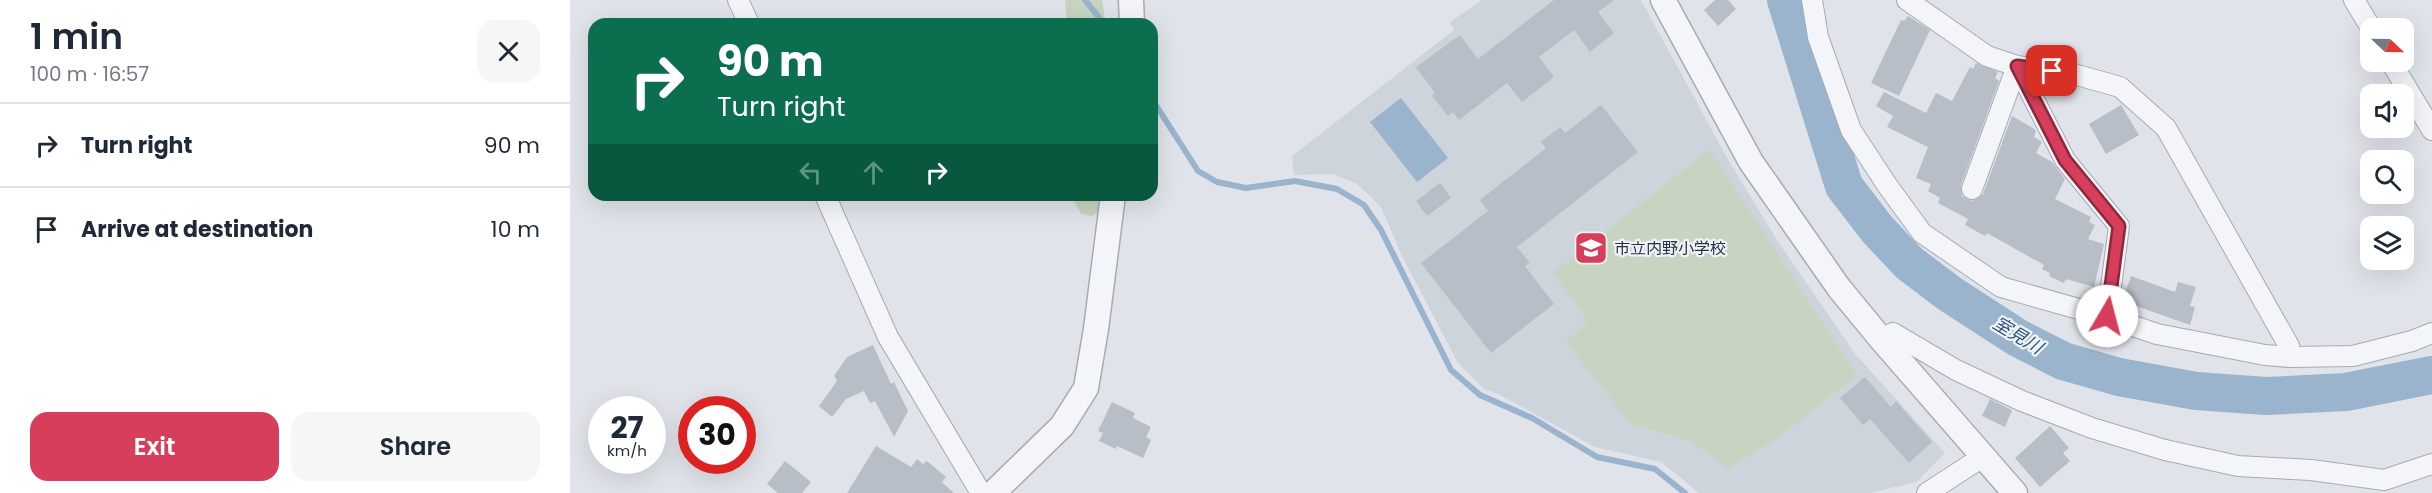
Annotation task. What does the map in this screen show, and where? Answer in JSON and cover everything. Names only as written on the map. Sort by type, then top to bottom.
[{"type":"street","points":[[738,0],[746,18]]},
{"type":"street","points":[[1131,0],[1132,18]]},
{"type":"street","points":[[1663,0],[1751,162],[1839,288],[2015,493]]},
{"type":"street","points":[[1812,0],[1818,37],[1851,130],[1887,185],[1922,233],[2001,287],[2107,316],[2157,334],[2265,355],[2353,356],[2412,341],[2432,333]]},
{"type":"street","points":[[1907,0],[1987,56],[2017,66],[2070,73],[2120,87],[2166,128],[2289,346],[2290,357]]},
{"type":"street","points":[[2354,0],[2365,18]]},
{"type":"street","points":[[2017,66],[2065,160],[2119,226],[2107,316]]},
{"type":"street","points":[[1972,189],[2017,66]]},
{"type":"street","points":[[2397,72],[2432,130]]},
{"type":"street","points":[[828,201],[888,337],[981,493]]},
{"type":"street","points":[[993,493],[1062,426],[1086,388],[1112,201]]},
{"type":"street","points":[[1881,339],[1893,333],[1956,370],[2022,401],[2092,428],[2175,452],[2238,466],[2311,470],[2384,480],[2432,464]]},
{"type":"street","points":[[1927,493],[1984,456]]},
{"type":"shaded area","name":"市立内野小学校","points":[[1482,0],[1641,0],[1726,156],[1777,240],[1856,355],[1945,453],[1916,482],[1870,493],[1699,493],[1661,462],[1595,447],[1498,394],[1484,389],[1458,363],[1402,256],[1381,207],[1357,184],[1333,174],[1294,175],[1292,156],[1454,30],[1450,22]]},
{"type":"green space","points":[[1065,0],[1102,0],[1105,18],[1066,18]]},
{"type":"green space","points":[[1710,149],[1857,375],[1779,437],[1727,469],[1691,441],[1631,424],[1566,342],[1588,322],[1553,273]]},
{"type":"green space","points":[[1074,201],[1105,201],[1101,212],[1091,216],[1081,214]]},
{"type":"water","points":[[1401,98],[1448,158],[1417,182],[1370,122]]},
{"type":"building","points":[[1554,0],[1614,0],[1598,12],[1614,33],[1590,52],[1574,30],[1539,57],[1554,77],[1522,102],[1507,83],[1459,120],[1453,112],[1448,116],[1432,96],[1435,93],[1416,67],[1460,35],[1478,59]]},
{"type":"building","points":[[1715,0],[1728,0],[1736,9],[1718,26],[1704,10]]},
{"type":"building","points":[[1908,16],[1930,30],[1899,96],[1871,83],[1901,20],[1904,21]]},
{"type":"building","points":[[1976,63],[1998,72],[1995,78],[1999,81],[1961,185],[1962,196],[1973,201],[1983,194],[2012,116],[2036,130],[2034,137],[2042,142],[2036,153],[2052,162],[2065,179],[2055,199],[2091,217],[2089,222],[2095,225],[2088,239],[2104,244],[2094,287],[2066,279],[2064,283],[2049,276],[2050,273],[2042,269],[2044,265],[1987,233],[1985,236],[1965,225],[1968,219],[1938,203],[1940,198],[1928,191],[1931,184],[1916,178],[1928,147],[1887,127],[1893,116],[1876,106],[1884,92],[1926,113],[1936,93],[1952,101],[1970,67],[1973,69]]},
{"type":"building","points":[[1601,105],[1638,152],[1517,247],[1530,263],[1525,266],[1554,304],[1491,353],[1421,263],[1488,211],[1480,200],[1546,148],[1541,142],[1560,127],[1565,133]]},
{"type":"building","points":[[2121,105],[2139,135],[2106,154],[2089,124]]},
{"type":"building","points":[[1440,183],[1451,198],[1427,216],[1416,201]]},
{"type":"building","points":[[2131,276],[2175,292],[2178,282],[2196,287],[2190,306],[2195,307],[2190,325],[2122,301]]},
{"type":"building","points":[[873,345],[891,384],[894,382],[908,411],[894,437],[875,401],[870,403],[864,391],[846,399],[832,417],[819,406],[837,381],[834,376],[847,357]]},
{"type":"building","points":[[1865,377],[1891,407],[1896,401],[1932,442],[1909,463],[1870,419],[1863,425],[1840,398]]},
{"type":"building","points":[[1990,399],[2012,410],[2005,427],[1982,416]]},
{"type":"building","points":[[1112,402],[1135,413],[1133,418],[1151,427],[1146,437],[1151,440],[1143,458],[1117,446],[1116,449],[1099,441],[1103,433],[1098,431]]},
{"type":"building","points":[[2050,426],[2069,448],[2063,453],[2070,461],[2040,487],[2015,458]]},
{"type":"building","points":[[876,446],[911,467],[917,459],[923,464],[927,461],[946,477],[942,482],[954,493],[847,493]]},
{"type":"building","points":[[785,461],[811,482],[802,493],[778,493],[767,484]]},
{"type":"waterway","points":[[1085,0],[1099,18]]},
{"type":"waterway","name":"室見川","points":[[1786,0],[1844,186],[1877,229],[1909,263],[1950,294],[2018,338],[2063,361],[2119,377],[2196,391],[2266,396],[2346,392],[2432,375]]},
{"type":"waterway","points":[[1158,108],[1198,171],[1217,182],[1246,188],[1295,181],[1337,189],[1364,205],[1381,230],[1451,370],[1480,395],[1532,418],[1597,457],[1655,469],[1685,493]]},
{"type":"place","name":"市立内野小学校","points":[[1591,248]]},
{"type":"route","points":[[2052,71],[2017,66],[2065,160],[2119,226],[2107,316]]}]
